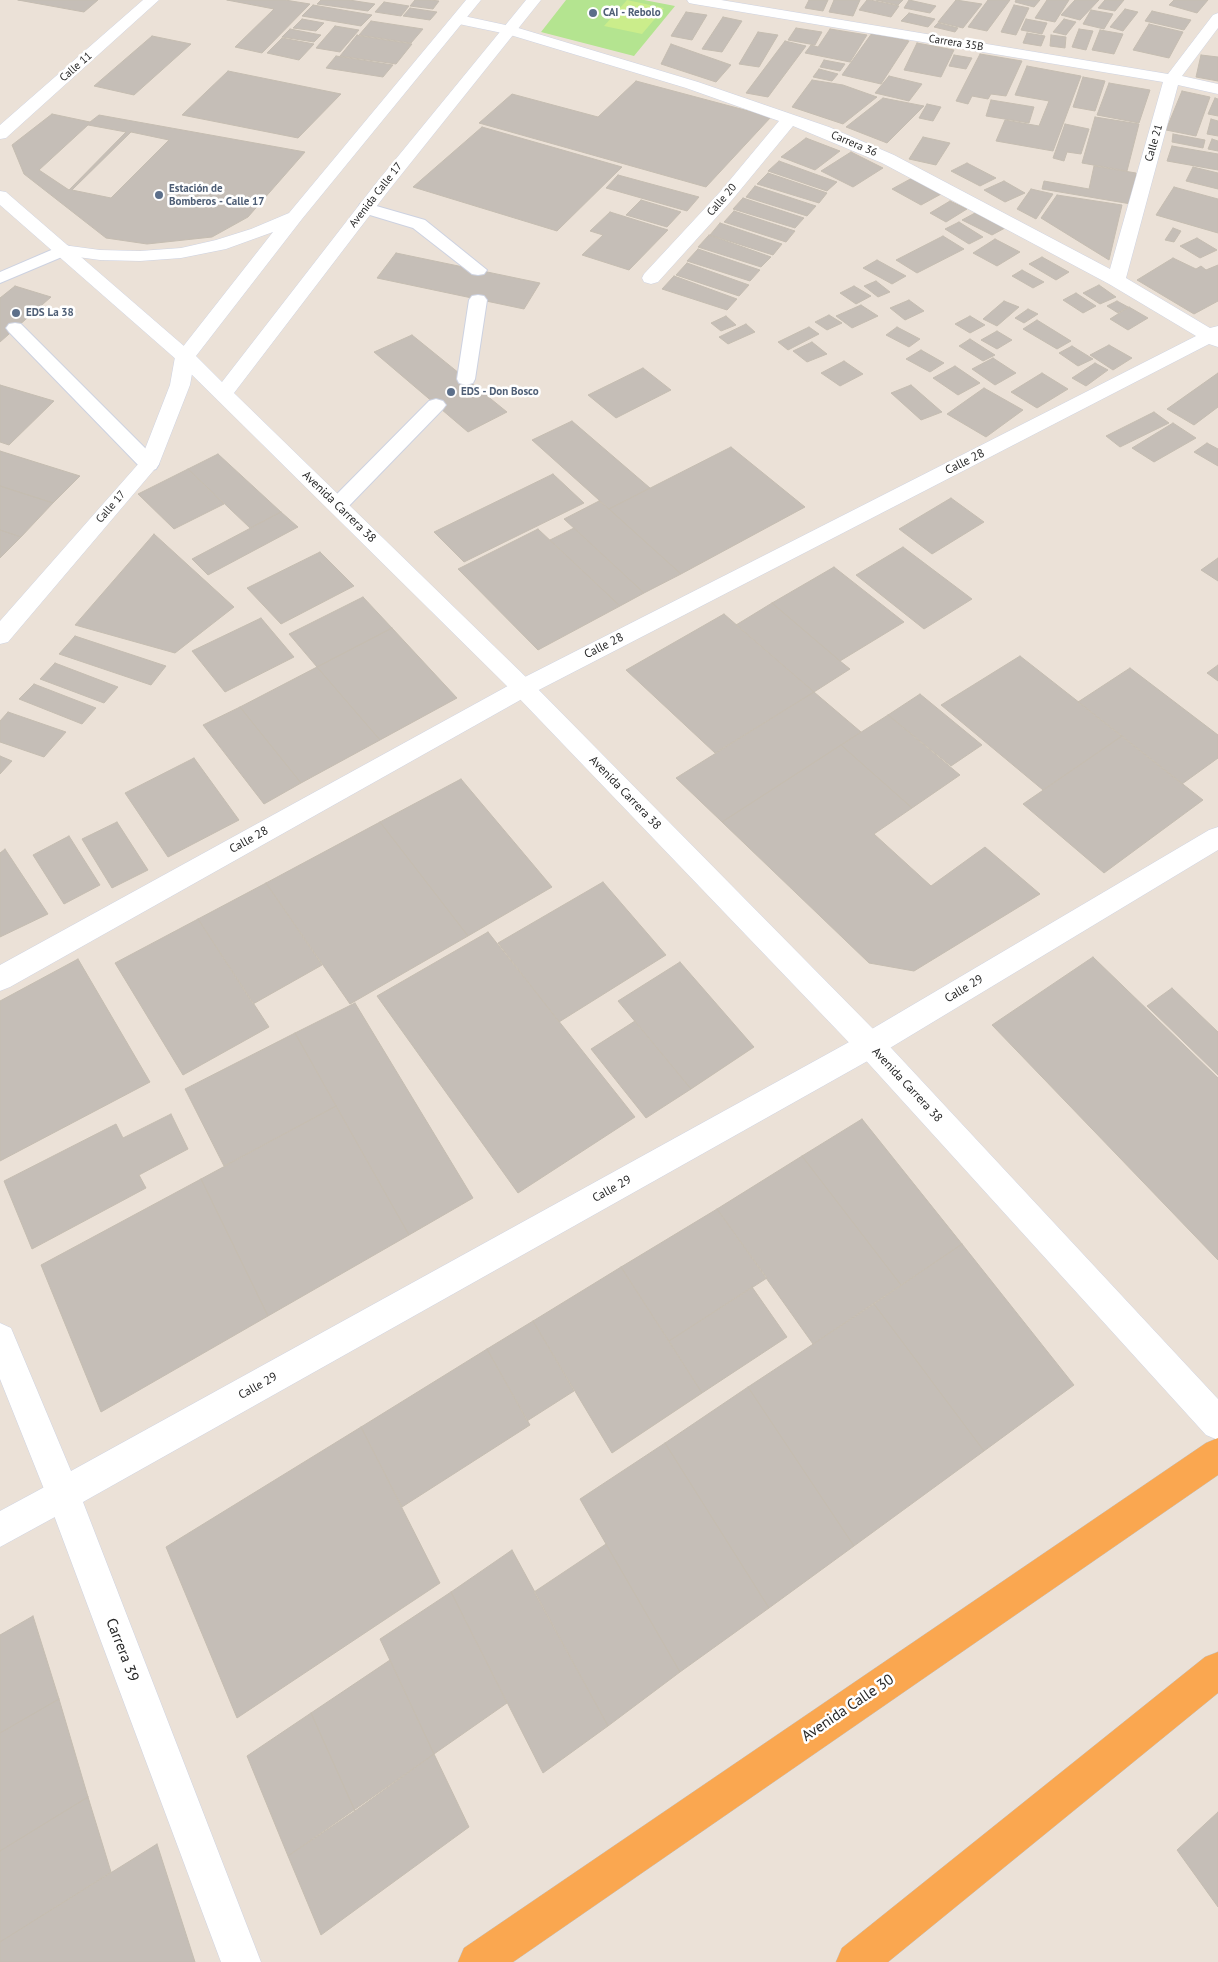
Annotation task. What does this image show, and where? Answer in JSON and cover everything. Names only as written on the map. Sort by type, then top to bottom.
[{"type":"highway","name":"Avenida Calle 30","points":[[478,1962],[1218,1455]]},
{"type":"highway","points":[[856,1962],[1218,1670]]},
{"type":"street","name":"Calle 11","points":[[0,134],[152,0]]},
{"type":"street","points":[[185,357],[296,215],[474,0]]},
{"type":"street","name":"Avenida Calle 17","points":[[223,394],[366,208],[534,0]]},
{"type":"street","name":"Carrera 35B","points":[[694,0],[1172,79],[1218,89]]},
{"type":"street","name":"Calle 21","points":[[1116,280],[1172,79],[1218,18]]},
{"type":"street","name":"Carrera 36","points":[[459,20],[510,30],[692,85],[790,119],[888,159],[1116,280],[1216,336]]},
{"type":"street","name":"Calle 20","points":[[651,278],[726,196],[790,119]]},
{"type":"street","name":"Avenida Carrera 38","points":[[0,196],[185,357],[523,688],[870,1045],[1218,1423]]},
{"type":"street","points":[[63,250],[108,256],[181,253],[220,245],[257,233],[296,215]]},
{"type":"street","name":"Calle 28","points":[[0,979],[523,688],[1216,336]]},
{"type":"street","name":"Calle 17","points":[[0,636],[149,464],[180,385],[185,357]]},
{"type":"street","name":"Calle 29","points":[[0,1530],[870,1045],[1218,837]]},
{"type":"street","name":"Carrera 39","points":[[0,1339],[63,1494],[241,1962]]},
{"type":"lane","points":[[366,208],[419,224],[478,270]]},
{"type":"lane","points":[[0,278],[63,250]]},
{"type":"lane","points":[[466,379],[478,300]]},
{"type":"lane","points":[[15,328],[149,464]]},
{"type":"lane","points":[[338,505],[436,405]]},
{"type":"green space","points":[[566,0],[644,0],[675,6],[634,56],[541,32]]},
{"type":"green space","points":[[627,0],[664,8],[642,34],[604,26]]},
{"type":"building","points":[[18,0],[98,0],[84,12]]},
{"type":"building","points":[[227,0],[285,0],[310,4],[262,53],[235,47],[274,9]]},
{"type":"building","points":[[321,0],[349,0],[375,4],[368,11],[317,4]]},
{"type":"building","points":[[415,0],[439,1],[433,9],[410,6]]},
{"type":"building","points":[[809,0],[828,0],[823,11],[805,8]]},
{"type":"building","points":[[834,0],[860,0],[853,16],[829,12]]},
{"type":"building","points":[[867,0],[899,6],[891,17],[859,10]]},
{"type":"building","points":[[876,0],[903,0],[898,5]]},
{"type":"building","points":[[909,0],[936,6],[930,13],[904,8]]},
{"type":"building","points":[[956,0],[982,4],[963,28],[938,22]]},
{"type":"building","points":[[988,0],[1010,0],[987,31],[968,27]]},
{"type":"building","points":[[1016,0],[1040,0],[1034,7],[1015,2]]},
{"type":"building","points":[[1047,0],[1069,0],[1055,22],[1035,18]]},
{"type":"building","points":[[1075,0],[1099,0],[1080,20],[1061,15]]},
{"type":"building","points":[[1105,0],[1124,0],[1115,11],[1098,8]]},
{"type":"building","points":[[1174,0],[1208,0],[1197,13],[1169,5]]},
{"type":"building","points":[[384,2],[409,6],[401,16],[375,12]]},
{"type":"building","points":[[313,5],[372,15],[361,26],[302,16]]},
{"type":"building","points":[[1014,5],[1029,8],[1016,35],[1001,32]]},
{"type":"building","points":[[410,8],[437,12],[430,20],[403,16]]},
{"type":"building","points":[[1125,9],[1138,12],[1123,31],[1110,27]]},
{"type":"building","points":[[1091,10],[1113,14],[1104,29],[1083,24]]},
{"type":"building","points":[[1152,11],[1191,20],[1184,30],[1145,21]]},
{"type":"building","points":[[686,12],[707,15],[692,40],[671,36]]},
{"type":"building","points":[[909,13],[935,19],[928,27],[901,21]]},
{"type":"building","points":[[723,17],[742,21],[722,52],[702,49]]},
{"type":"building","points":[[302,19],[324,23],[316,31],[293,28]]},
{"type":"building","points":[[1026,19],[1047,23],[1042,34],[1021,30]]},
{"type":"building","points":[[1064,19],[1076,22],[1066,35],[1053,32]]},
{"type":"building","points":[[371,21],[423,29],[411,43],[359,35]]},
{"type":"building","points":[[938,23],[958,28],[955,32],[934,27]]},
{"type":"building","points":[[1149,24],[1183,32],[1169,58],[1133,50]]},
{"type":"building","points":[[335,26],[359,30],[340,52],[316,48]]},
{"type":"building","points":[[796,28],[822,32],[815,45],[788,40]]},
{"type":"building","points":[[290,29],[321,35],[314,42],[282,37]]},
{"type":"building","points":[[830,29],[867,35],[850,62],[805,53],[811,45],[818,47]]},
{"type":"building","points":[[1079,29],[1093,31],[1086,50],[1072,47]]},
{"type":"building","points":[[1100,30],[1123,34],[1114,54],[1092,50]]},
{"type":"building","points":[[758,32],[778,35],[759,67],[739,64]]},
{"type":"building","points":[[872,33],[909,41],[881,84],[842,75]]},
{"type":"building","points":[[1027,33],[1045,36],[1041,46],[1023,43]]},
{"type":"building","points":[[357,35],[412,44],[396,64],[340,56]]},
{"type":"building","points":[[1051,35],[1066,37],[1065,48],[1050,46]]},
{"type":"building","points":[[152,36],[191,44],[134,95],[94,86]]},
{"type":"building","points":[[282,38],[314,44],[299,60],[267,53]]},
{"type":"building","points":[[785,41],[806,46],[768,97],[746,93]]},
{"type":"building","points":[[917,43],[954,50],[941,77],[904,70]]},
{"type":"building","points":[[671,44],[731,65],[716,82],[661,64]]},
{"type":"building","points":[[980,54],[1022,61],[1006,96],[991,94],[988,99],[972,96],[968,104],[956,101]]},
{"type":"building","points":[[954,55],[972,58],[966,69],[949,66]]},
{"type":"building","points":[[1201,55],[1218,57],[1218,81],[1196,77]]},
{"type":"building","points":[[336,56],[393,65],[383,77],[326,68]]},
{"type":"building","points":[[824,60],[845,64],[840,71],[820,67]]},
{"type":"building","points":[[1027,66],[1081,76],[1053,151],[996,141],[1005,120],[1039,126],[1049,101],[1015,95]]},
{"type":"building","points":[[819,69],[838,74],[832,81],[813,77]]},
{"type":"building","points":[[228,71],[341,94],[298,138],[182,115]]},
{"type":"building","points":[[889,76],[922,84],[909,101],[875,93]]},
{"type":"building","points":[[1083,77],[1105,81],[1095,111],[1073,107]]},
{"type":"building","points":[[812,80],[843,85],[877,97],[843,124],[792,107]]},
{"type":"building","points":[[636,81],[771,117],[706,187],[479,123],[512,94],[598,117]]},
{"type":"building","points":[[1109,83],[1150,90],[1139,123],[1097,115]]},
{"type":"building","points":[[1182,91],[1210,97],[1196,136],[1166,130]]},
{"type":"building","points":[[883,98],[924,106],[887,143],[846,127]]},
{"type":"building","points":[[1215,98],[1218,99],[1218,116],[1208,114]]},
{"type":"building","points":[[991,100],[1034,107],[1029,123],[986,116]]},
{"type":"building","points":[[927,104],[941,107],[933,121],[919,118]]},
{"type":"building","name":"Estación de Bomberos - Calle 17","points":[[52,114],[90,122],[99,115],[305,152],[248,217],[212,237],[147,244],[106,238],[24,174],[12,145]]},
{"type":"building","points":[[1095,117],[1139,124],[1127,171],[1082,163]]},
{"type":"building","points":[[1211,119],[1218,121],[1218,136],[1207,134]]},
{"type":"building","points":[[1065,124],[1089,129],[1081,154],[1067,152],[1064,161],[1053,158]]},
{"type":"building","points":[[88,125],[126,132],[69,190],[39,170]]},
{"type":"building","points":[[482,127],[622,167],[557,231],[413,187]]},
{"type":"building","points":[[131,132],[169,140],[111,198],[72,190]]},
{"type":"building","points":[[1173,134],[1205,140],[1203,148],[1172,142]]},
{"type":"building","points":[[923,137],[950,143],[936,165],[909,159]]},
{"type":"building","points":[[806,138],[840,151],[815,170],[781,157]]},
{"type":"building","points":[[1212,139],[1218,141],[1218,151],[1208,149]]},
{"type":"building","points":[[1172,146],[1218,154],[1218,170],[1167,161]]},
{"type":"building","points":[[851,152],[883,168],[853,187],[821,171]]},
{"type":"building","points":[[779,161],[837,182],[827,191],[768,171]]},
{"type":"building","points":[[967,163],[996,178],[980,186],[951,171]]},
{"type":"building","points":[[1094,166],[1136,173],[1131,204],[1042,189],[1044,181],[1089,189]]},
{"type":"building","points":[[1193,167],[1218,173],[1218,189],[1186,181]]},
{"type":"building","points":[[768,173],[827,193],[819,203],[757,184]]},
{"type":"building","points":[[618,175],[699,197],[687,211],[606,188]]},
{"type":"building","points":[[914,177],[943,193],[921,205],[892,189]]},
{"type":"building","points":[[1004,181],[1025,193],[1005,202],[984,190]]},
{"type":"building","points":[[755,186],[816,206],[807,216],[746,197]]},
{"type":"building","points":[[1174,187],[1218,199],[1218,233],[1156,215]]},
{"type":"building","points":[[1031,189],[1053,194],[1036,219],[1017,209]]},
{"type":"building","points":[[1057,195],[1122,205],[1109,260],[1041,218]]},
{"type":"building","points":[[743,198],[804,218],[795,228],[733,209]]},
{"type":"building","points":[[641,200],[681,212],[667,227],[626,215]]},
{"type":"building","points":[[950,201],[967,209],[946,222],[930,213]]},
{"type":"building","points":[[734,211],[795,231],[786,242],[724,222]]},
{"type":"building","points":[[610,212],[668,230],[629,270],[582,255],[603,235],[590,231]]},
{"type":"building","points":[[975,213],[1005,228],[992,235],[962,220]]},
{"type":"building","points":[[959,222],[983,237],[969,244],[945,229]]},
{"type":"building","points":[[720,223],[782,244],[773,255],[710,235]]},
{"type":"building","points":[[1173,228],[1181,231],[1174,242],[1165,240]]},
{"type":"building","points":[[709,235],[771,257],[761,267],[698,247]]},
{"type":"building","points":[[943,236],[964,249],[917,273],[896,260]]},
{"type":"building","points":[[1197,238],[1217,250],[1200,258],[1180,246]]},
{"type":"building","points":[[995,239],[1020,252],[997,266],[973,253]]},
{"type":"building","points":[[698,249],[760,270],[750,281],[687,261]]},
{"type":"building","points":[[396,253],[540,283],[524,309],[377,278]]},
{"type":"building","points":[[1042,257],[1069,272],[1056,280],[1029,264]]},
{"type":"building","points":[[1173,258],[1196,269],[1201,266],[1206,270],[1218,265],[1218,301],[1194,314],[1137,280]]},
{"type":"building","points":[[877,260],[906,276],[892,284],[863,268]]},
{"type":"building","points":[[687,263],[749,285],[739,296],[676,275]]},
{"type":"building","points":[[1022,270],[1044,282],[1033,288],[1012,276]]},
{"type":"building","points":[[674,276],[737,299],[727,310],[662,289]]},
{"type":"building","points":[[876,281],[890,292],[878,297],[864,286]]},
{"type":"building","points":[[1099,285],[1116,297],[1100,304],[1083,293]]},
{"type":"building","name":"EDS La 38","points":[[15,286],[51,297],[0,342],[0,298]]},
{"type":"building","points":[[854,286],[871,296],[856,304],[840,293]]},
{"type":"building","points":[[1076,293],[1096,306],[1083,313],[1063,300]]},
{"type":"building","points":[[909,300],[924,311],[905,320],[890,308]]},
{"type":"building","points":[[1004,301],[1019,307],[997,326],[983,319]]},
{"type":"building","points":[[1117,301],[1128,307],[1118,313],[1107,306]]},
{"type":"building","points":[[861,305],[878,316],[852,328],[836,316]]},
{"type":"building","points":[[1129,307],[1148,318],[1128,330],[1110,319]]},
{"type":"building","points":[[1028,309],[1038,314],[1024,323],[1015,318]]},
{"type":"building","points":[[829,315],[842,323],[827,330],[815,322]]},
{"type":"building","points":[[726,316],[736,325],[721,331],[711,323]]},
{"type":"building","points":[[970,316],[985,325],[970,333],[955,324]]},
{"type":"building","points":[[1037,320],[1071,341],[1057,349],[1023,329]]},
{"type":"building","points":[[746,324],[755,332],[728,344],[719,337]]},
{"type":"building","points":[[809,327],[819,334],[788,350],[778,342]]},
{"type":"building","points":[[897,327],[920,339],[909,347],[886,335]]},
{"type":"building","points":[[997,331],[1012,340],[997,349],[981,340]]},
{"type":"building","name":"EDS - Don Bosco","points":[[412,335],[507,412],[468,432],[374,352]]},
{"type":"building","points":[[970,339],[995,355],[983,361],[959,346]]},
{"type":"building","points":[[812,342],[827,354],[807,362],[793,351]]},
{"type":"building","points":[[1109,345],[1132,358],[1113,370],[1090,355]]},
{"type":"building","points":[[1072,346],[1093,359],[1078,366],[1059,353]]},
{"type":"building","points":[[921,350],[944,363],[930,372],[906,359]]},
{"type":"building","points":[[993,358],[1016,373],[995,385],[972,369]]},
{"type":"building","points":[[844,361],[863,374],[840,386],[821,373]]},
{"type":"building","points":[[1095,363],[1108,370],[1086,386],[1072,378]]},
{"type":"building","points":[[955,366],[980,383],[958,395],[933,378]]},
{"type":"building","points":[[643,368],[671,390],[616,418],[588,395]]},
{"type":"building","points":[[1042,373],[1068,389],[1037,408],[1011,392]]},
{"type":"building","points":[[1218,373],[1218,407],[1194,425],[1167,409]]},
{"type":"building","points":[[0,385],[54,401],[9,445],[0,442]]},
{"type":"building","points":[[911,385],[942,412],[921,420],[891,393]]},
{"type":"building","points":[[984,388],[1023,410],[986,437],[947,414]]},
{"type":"building","points":[[1154,412],[1169,423],[1120,447],[1106,436]]},
{"type":"building","points":[[572,421],[650,488],[609,509],[532,440]]},
{"type":"building","points":[[1173,423],[1196,438],[1154,462],[1132,448]]},
{"type":"building","points":[[1207,443],[1218,449],[1218,466],[1194,452]]},
{"type":"building","points":[[731,447],[805,507],[681,574],[609,509]]},
{"type":"building","points":[[0,451],[80,476],[53,503],[0,486]]},
{"type":"building","points":[[218,454],[281,512],[250,528],[188,469]]},
{"type":"building","points":[[188,469],[224,504],[174,529],[138,494]]},
{"type":"building","points":[[553,474],[584,503],[464,562],[434,532]]},
{"type":"building","points":[[0,486],[53,503],[21,537],[0,530]]},
{"type":"building","points":[[951,498],[984,522],[932,554],[899,529]]},
{"type":"building","points":[[599,501],[681,574],[644,593],[564,519]]},
{"type":"building","points":[[281,512],[298,527],[208,575],[192,559]]},
{"type":"building","points":[[574,528],[644,593],[620,606],[550,540]]},
{"type":"building","points":[[538,529],[620,606],[538,650],[458,569]]},
{"type":"building","points":[[0,530],[21,537],[0,558]]},
{"type":"building","points":[[154,534],[234,607],[175,653],[75,625]]},
{"type":"building","points":[[903,547],[972,599],[924,629],[856,575]]},
{"type":"building","points":[[320,552],[354,586],[281,624],[247,588]]},
{"type":"building","points":[[1218,558],[1218,581],[1201,570]]},
{"type":"building","points":[[834,567],[904,622],[840,661],[772,603]]},
{"type":"building","points":[[363,597],[392,628],[317,667],[289,634]]},
{"type":"building","points":[[772,603],[850,669],[814,692],[736,625]]},
{"type":"building","points":[[724,614],[814,692],[715,753],[626,670]]},
{"type":"building","points":[[261,618],[294,657],[225,692],[192,651]]},
{"type":"building","points":[[392,628],[457,698],[380,740],[317,667]]},
{"type":"building","points":[[75,636],[166,666],[151,685],[59,654]]},
{"type":"building","points":[[1020,656],[1122,736],[1043,790],[941,705]]},
{"type":"building","points":[[55,663],[118,687],[104,703],[40,679]]},
{"type":"building","points":[[1218,665],[1218,681],[1207,673]]},
{"type":"building","points":[[317,667],[380,740],[301,783],[240,707]]},
{"type":"building","points":[[1130,668],[1218,735],[1218,758],[1182,784],[1078,702]]},
{"type":"building","points":[[34,684],[96,708],[82,724],[19,699]]},
{"type":"building","points":[[814,692],[861,732],[722,822],[676,778]]},
{"type":"building","points":[[920,694],[982,745],[951,766],[888,715]]},
{"type":"building","points":[[240,707],[301,783],[264,804],[203,725]]},
{"type":"building","points":[[8,712],[66,732],[44,757],[0,742],[0,721]]},
{"type":"building","points":[[888,715],[960,775],[912,808],[841,745]]},
{"type":"building","points":[[1122,736],[1203,800],[1104,873],[1023,804]]},
{"type":"building","points":[[841,745],[912,808],[874,834],[931,886],[985,847],[1040,894],[914,971],[869,963],[722,822]]},
{"type":"building","points":[[0,756],[12,761],[0,774]]},
{"type":"building","points":[[194,758],[239,820],[168,857],[125,793]]},
{"type":"building","points":[[461,779],[552,887],[468,936],[380,822]]},
{"type":"building","points":[[117,822],[148,870],[112,888],[82,839]]},
{"type":"building","points":[[380,822],[468,936],[350,1004],[266,883]]},
{"type":"building","points":[[69,836],[100,885],[64,904],[33,855]]},
{"type":"building","points":[[5,849],[48,914],[0,937],[0,853]]},
{"type":"building","points":[[603,882],[666,955],[559,1022],[498,943]]},
{"type":"building","points":[[266,883],[322,965],[253,1004],[198,919]]},
{"type":"building","points":[[198,919],[269,1027],[183,1075],[115,963]]},
{"type":"building","points":[[488,932],[635,1117],[518,1193],[377,996]]},
{"type":"building","points":[[1093,957],[1218,1078],[1218,1260],[992,1025]]},
{"type":"building","points":[[78,959],[150,1082],[0,1161],[0,1001]]},
{"type":"building","points":[[680,962],[754,1047],[691,1089],[618,1001]]},
{"type":"building","points":[[1172,988],[1218,1032],[1218,1075],[1147,1006]]},
{"type":"building","points":[[355,1003],[473,1198],[409,1235],[295,1033]]},
{"type":"building","points":[[635,1021],[691,1089],[646,1118],[591,1049]]},
{"type":"building","points":[[295,1033],[336,1106],[224,1166],[185,1089]]},
{"type":"building","points":[[336,1106],[409,1235],[268,1316],[201,1179]]},
{"type":"building","points":[[171,1114],[188,1149],[139,1175],[146,1188],[32,1249],[4,1181],[116,1124],[123,1138]]},
{"type":"building","points":[[862,1119],[962,1244],[901,1285],[802,1156]]},
{"type":"building","points":[[802,1156],[901,1285],[813,1344],[717,1209]]},
{"type":"building","points":[[201,1179],[268,1316],[101,1412],[41,1265]]},
{"type":"building","points":[[717,1209],[767,1278],[669,1341],[621,1267]]},
{"type":"building","points":[[962,1244],[1074,1385],[984,1451],[874,1304]]},
{"type":"building","points":[[621,1267],[702,1393],[612,1453],[533,1321]]},
{"type":"building","points":[[752,1287],[787,1337],[702,1393],[669,1341]]},
{"type":"building","points":[[874,1304],[984,1451],[854,1546],[748,1387]]},
{"type":"building","points":[[533,1321],[574,1391],[527,1421],[487,1349]]},
{"type":"building","points":[[487,1349],[530,1425],[402,1507],[361,1427]]},
{"type":"building","points":[[748,1387],[854,1546],[769,1608],[665,1443]]},
{"type":"building","points":[[361,1427],[440,1583],[237,1718],[166,1547]]},
{"type":"building","points":[[665,1443],[769,1608],[680,1672],[580,1499]]},
{"type":"building","points":[[606,1544],[680,1672],[608,1726],[534,1592]]},
{"type":"building","points":[[512,1550],[608,1726],[543,1773],[451,1592]]},
{"type":"building","points":[[451,1592],[507,1703],[434,1754],[380,1639]]},
{"type":"building","points":[[33,1616],[59,1699],[0,1733],[0,1635]]},
{"type":"building","points":[[390,1660],[434,1754],[355,1811],[311,1713]]},
{"type":"building","points":[[59,1699],[88,1797],[0,1851],[0,1733]]},
{"type":"building","points":[[311,1713],[355,1811],[288,1856],[247,1756]]},
{"type":"building","points":[[434,1754],[469,1827],[321,1935],[288,1856]]},
{"type":"building","points":[[88,1797],[111,1872],[0,1942],[0,1851]]},
{"type":"building","points":[[1218,1812],[1218,1907],[1177,1850]]},
{"type":"building","points":[[157,1844],[195,1962],[0,1962],[0,1942]]},
{"type":"place","name":"CAI - Rebolo","points":[[593,13]]},
{"type":"place","name":"Estación de Bomberos - Calle 17","points":[[159,195]]},
{"type":"place","name":"EDS La 38","points":[[16,313]]},
{"type":"place","name":"EDS - Don Bosco","points":[[451,392]]}]
